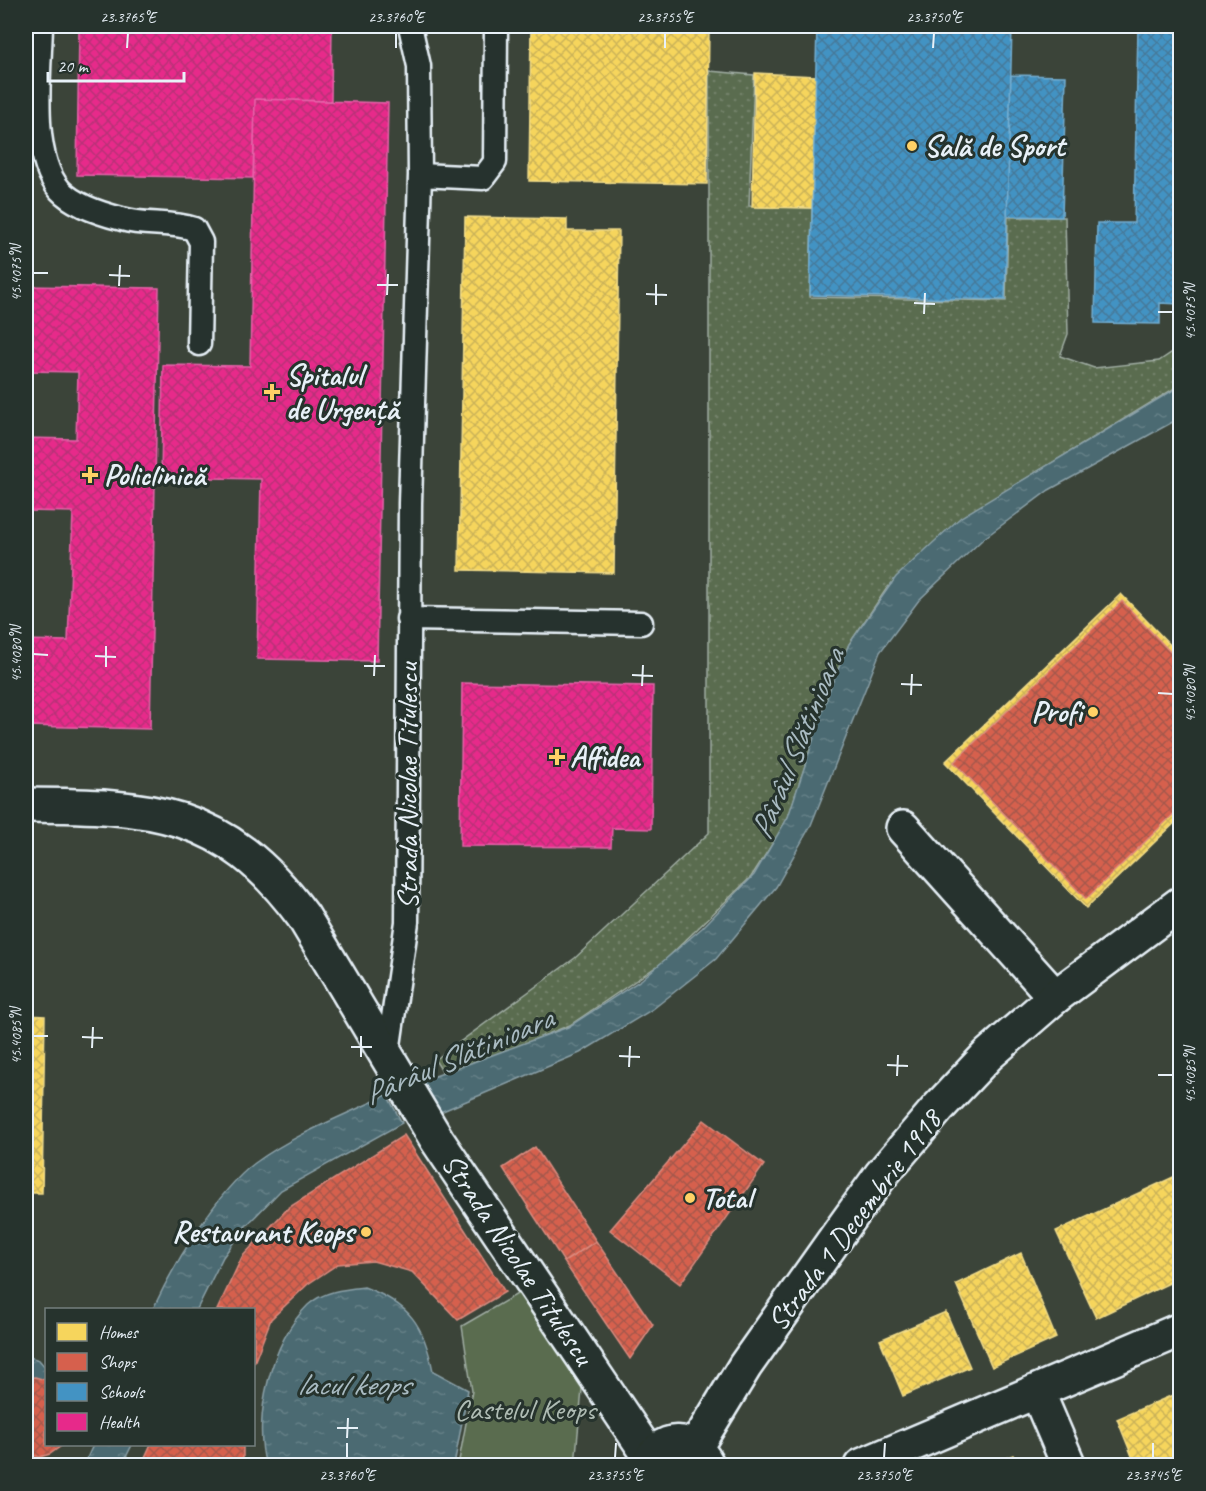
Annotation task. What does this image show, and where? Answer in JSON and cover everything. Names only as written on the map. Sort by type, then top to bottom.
[{"type":"street","name":"Strada Nicolae Titulescu","points":[[26,805],[144,810],[200,826],[243,851],[280,884],[303,916],[437,1140],[649,1462]]},
{"type":"street","points":[[903,828],[1055,997]]},
{"type":"street","name":"Strada 1 Decembrie 1918","points":[[649,1462],[656,1451],[671,1443],[701,1457],[745,1366],[881,1175],[988,1055],[1055,997],[1180,904]]},
{"type":"street","points":[[861,1466],[1180,1330]]},
{"type":"street","points":[[1037,1391],[1069,1466]]},
{"type":"lane","points":[[41,26],[40,141],[46,168],[61,191],[88,208],[123,220],[184,225],[194,229],[201,242],[199,344]]},
{"type":"lane","name":"Strada Nicolae Titulescu","points":[[387,1059],[407,922],[408,619],[420,175],[420,66],[410,26]]},
{"type":"lane","points":[[420,175],[483,178],[495,162],[496,26]]},
{"type":"lane","name":"Strada Nicolae Titulescu","points":[[408,619],[641,623]]},
{"type":"green space","points":[[709,71],[754,75],[749,206],[812,208],[810,297],[1006,301],[1008,217],[1065,217],[1068,334],[1060,356],[1094,368],[1159,361],[1180,347],[1180,385],[961,518],[887,588],[849,644],[831,686],[787,821],[751,877],[663,962],[570,1025],[445,1076],[435,1060],[575,958],[709,833]]},
{"type":"green space","name":"Castelul Keops","points":[[526,1289],[583,1379],[575,1465],[458,1466],[472,1391],[462,1326]]},
{"type":"water","points":[[1180,386],[1180,418],[1049,490],[983,539],[919,600],[880,652],[811,825],[776,887],[716,959],[653,1009],[580,1053],[438,1113],[419,1082],[568,1027],[641,980],[702,928],[754,875],[788,817],[831,686],[849,644],[896,577],[961,517]]},
{"type":"water","points":[[387,1095],[402,1123],[281,1190],[244,1228],[223,1257],[198,1308],[154,1308],[197,1230],[226,1192],[255,1163],[286,1143]]},
{"type":"water","name":"lacul keops","points":[[364,1287],[404,1309],[425,1341],[433,1371],[468,1390],[454,1465],[266,1465],[262,1446],[264,1403],[268,1380],[284,1338],[295,1320],[314,1300],[335,1292]]},
{"type":"water","points":[[26,1356],[39,1360],[45,1367],[45,1380],[26,1378]]},
{"type":"water","points":[[92,1446],[132,1446],[122,1465],[84,1465]]},
{"type":"building: Homes","points":[[531,26],[709,26],[707,184],[529,181]]},
{"type":"building: Homes","points":[[755,73],[816,76],[812,208],[752,207]]},
{"type":"building: Homes","points":[[465,217],[567,219],[567,231],[619,231],[614,573],[459,570]]},
{"type":"building: Homes","name":"Profi","points":[[1121,594],[1180,655],[1180,818],[1086,908],[945,762]]},
{"type":"building: Homes","points":[[26,1015],[45,1016],[42,1193],[26,1193]]},
{"type":"building: Homes","points":[[1180,1174],[1180,1278],[1096,1318],[1056,1231]]},
{"type":"building: Homes","points":[[1021,1253],[1056,1338],[992,1367],[956,1284]]},
{"type":"building: Homes","points":[[946,1312],[970,1367],[903,1396],[880,1340]]},
{"type":"building: Homes","points":[[1180,1392],[1180,1466],[1136,1466],[1117,1419]]},
{"type":"building: Homes","points":[[1013,1455],[1017,1466],[987,1466]]},
{"type":"building: Shops","name":"Profi","points":[[1122,601],[1180,662],[1180,808],[1086,899],[954,762]]},
{"type":"building: Shops","name":"Total","points":[[704,1120],[764,1165],[680,1284],[610,1230]]},
{"type":"building: Shops","name":"Restaurant Keops","points":[[404,1135],[505,1292],[458,1320],[412,1272],[373,1261],[338,1264],[308,1284],[271,1319],[255,1360],[255,1308],[218,1308],[242,1257],[288,1208]]},
{"type":"building: Shops","points":[[535,1147],[596,1241],[564,1262],[503,1168]]},
{"type":"building: Shops","points":[[596,1241],[653,1325],[630,1359],[564,1262]]},
{"type":"building: Shops","points":[[35,1377],[45,1380],[45,1446],[61,1446],[50,1454],[40,1457],[26,1455],[26,1378]]},
{"type":"building: Shops","points":[[150,1446],[243,1446],[243,1466],[141,1466]]},
{"type":"building: Schools","name":"Sală de Sport","points":[[817,26],[1012,26],[1005,300],[810,295]]},
{"type":"building: Schools","points":[[1138,26],[1180,26],[1180,304],[1160,303],[1160,324],[1095,323],[1097,223],[1134,223]]},
{"type":"building: Schools","name":"Sală de Sport","points":[[1011,75],[1066,76],[1062,217],[1007,216]]},
{"type":"building: Health","points":[[79,26],[332,26],[331,101],[255,99],[253,178],[77,175]]},
{"type":"building: Health","name":"Spitalul de Urgență","points":[[255,99],[388,103],[377,661],[257,659],[261,479],[161,477],[163,365],[250,366]]},
{"type":"building: Health","name":"Policlinică","points":[[26,286],[159,288],[150,729],[26,726],[26,640],[68,641],[73,512],[26,511],[26,438],[76,439],[78,372],[26,371]]},
{"type":"building: Health","name":"Affidea","points":[[462,683],[653,686],[651,829],[612,828],[611,847],[460,846]]},
{"type":"place","name":"Sală de Sport","points":[[912,146]]},
{"type":"place","name":"Spitalul de Urgență","points":[[272,392]]},
{"type":"place","name":"Policlinică","points":[[90,475]]},
{"type":"place","name":"Profi","points":[[1093,712]]},
{"type":"place","name":"Affidea","points":[[557,757]]},
{"type":"place","name":"Total","points":[[690,1198]]},
{"type":"place","name":"Restaurant Keops","points":[[366,1232]]},
{"type":"water label","name":"Pârâul Slătinioara","points":[[797,744]]},
{"type":"water label","name":"Pârâul Slătinioara","points":[[458,1056]]}]
